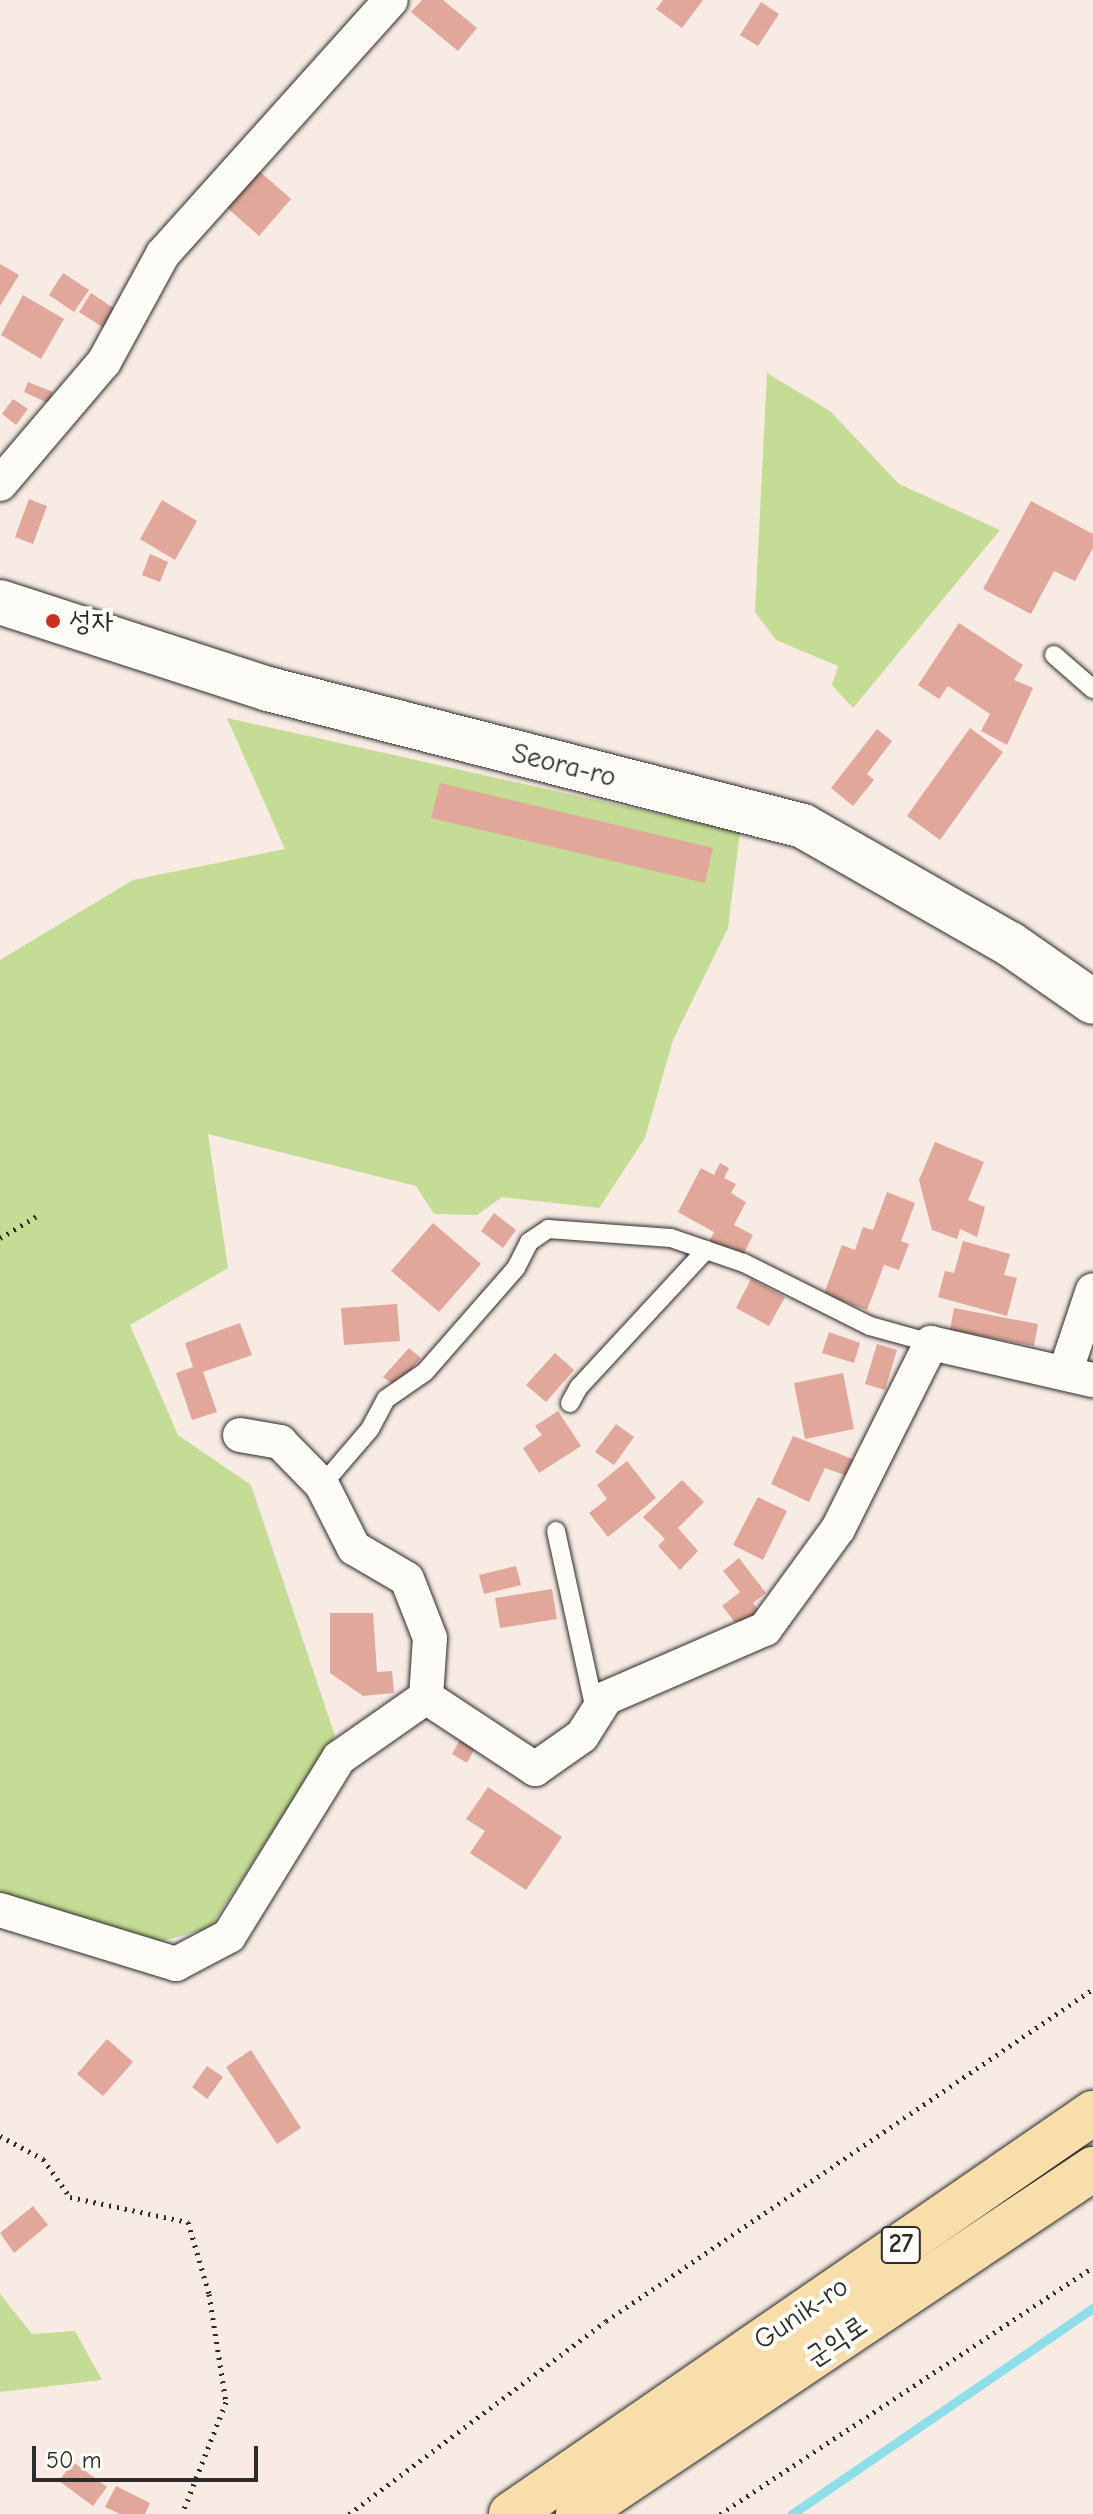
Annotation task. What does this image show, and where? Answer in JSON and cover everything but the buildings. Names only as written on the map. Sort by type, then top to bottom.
[{"type":"highway","name":"Gunik-ro","points":[[511,2514],[1093,2113]]},
{"type":"highway","name":"군익로","points":[[578,2514],[1093,2169]]},
{"type":"street","points":[[0,484],[104,362],[163,254],[391,0]]},
{"type":"street","name":"Seora-ro","points":[[6,600],[268,689],[803,826],[1010,944],[1093,1002]]},
{"type":"street","points":[[426,1697],[535,1769],[582,1736],[606,1698],[765,1629],[838,1529],[931,1343],[1079,1375],[1093,1290]]},
{"type":"street","points":[[240,1435],[280,1442],[322,1485],[354,1548],[407,1579],[430,1638],[426,1697]]},
{"type":"street","points":[[0,1910],[176,1964],[229,1936],[339,1758],[426,1697]]},
{"type":"lane","points":[[1054,655],[1093,689]]},
{"type":"lane","points":[[322,1485],[370,1429],[386,1399],[425,1372],[516,1268],[529,1242],[548,1229],[671,1238],[744,1263],[870,1326],[931,1343]]},
{"type":"lane","points":[[570,1403],[579,1387],[706,1250]]},
{"type":"lane","points":[[556,1531],[596,1715]]},
{"type":"path","points":[[0,1238],[40,1214]]},
{"type":"path","points":[[349,2514],[606,2321],[1093,1989]]},
{"type":"path","points":[[0,2136],[43,2159],[70,2197],[188,2222],[209,2294],[226,2402],[182,2514]]},
{"type":"path","points":[[720,2514],[1093,2267]]},
{"type":"green space","points":[[767,373],[830,411],[899,484],[1000,530],[853,708],[832,685],[838,666],[776,640],[755,612]]},
{"type":"green space","points":[[227,718],[740,832],[728,928],[673,1040],[645,1138],[599,1208],[502,1197],[477,1215],[434,1214],[416,1186],[208,1134],[228,1268],[130,1325],[178,1435],[251,1485],[335,1736],[210,1928],[148,1945],[0,1894],[0,960],[133,880],[285,849]]},
{"type":"green space","points":[[0,2294],[32,2334],[75,2331],[102,2380],[0,2392]]},
{"type":"waterway","points":[[792,2514],[1093,2308]]},
{"type":"place","name":"성자","points":[[53,621]]}]
